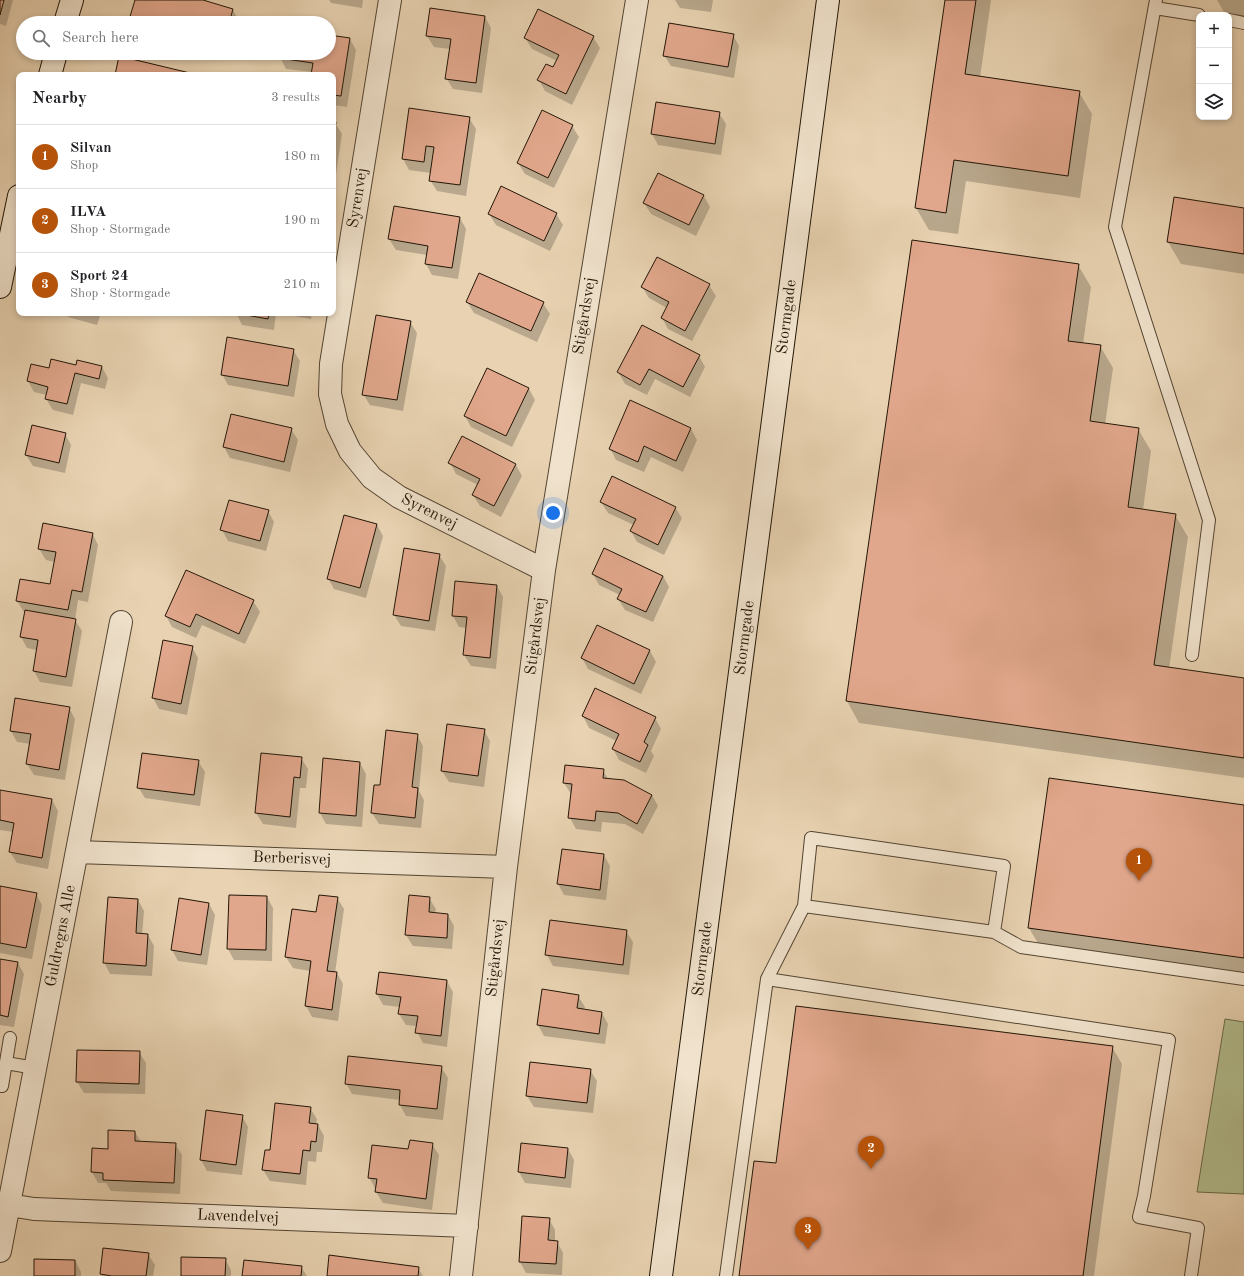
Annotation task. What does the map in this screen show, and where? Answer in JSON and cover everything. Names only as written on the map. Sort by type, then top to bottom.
[{"type":"street","points":[[67,16],[72,0]]},
{"type":"street","name":"Syrenvej","points":[[390,0],[331,364],[330,394],[337,424],[350,452],[372,478],[399,498],[544,570]]},
{"type":"street","name":"Stigårdsvej","points":[[461,1276],[506,867],[544,570],[637,0]]},
{"type":"street","name":"Stormgade","points":[[661,1276],[828,0]]},
{"type":"street","points":[[51,72],[54,60]]},
{"type":"street","points":[[0,287],[16,210]]},
{"type":"street","name":"Guldregns Alle","points":[[0,1251],[7,1193],[35,1068],[122,622]]},
{"type":"street","name":"Berberisvej","points":[[77,852],[506,867]]},
{"type":"street","name":"Lavendelvej","points":[[7,1193],[34,1209],[467,1226]]},
{"type":"lane","points":[[1192,656],[1209,520],[1115,227],[1156,4],[1196,15]]},
{"type":"lane","points":[[1232,21],[1244,23]]},
{"type":"lane","points":[[726,1276],[767,979],[804,906],[811,838],[1004,866],[994,932]]},
{"type":"lane","points":[[804,906],[994,932],[1021,947],[1244,979]]},
{"type":"lane","points":[[767,979],[1169,1040],[1144,1196],[1139,1217],[1198,1228],[1191,1276]]},
{"type":"lane","points":[[2,1086],[10,1038]]},
{"type":"lane","points":[[6,1063],[35,1068]]},
{"type":"green space","points":[[1225,1019],[1244,1022],[1244,1194],[1197,1192]]},
{"type":"building","points":[[0,0],[4,0],[0,15]]},
{"type":"building","points":[[135,0],[203,0],[233,9],[231,16],[130,16]]},
{"type":"building","points":[[945,0],[976,0],[965,74],[1080,91],[1068,176],[954,160],[946,213],[915,208]]},
{"type":"building","points":[[430,8],[485,16],[476,83],[445,79],[451,39],[426,36]]},
{"type":"building","points":[[538,9],[594,36],[566,94],[537,80],[546,64],[553,67],[559,55],[524,38]]},
{"type":"building","points":[[669,23],[734,34],[728,67],[663,56]]},
{"type":"building","points":[[336,36],[350,38],[341,96],[336,95],[336,72],[312,72],[313,63],[293,60],[336,60]]},
{"type":"building","points":[[118,60],[136,60],[186,72],[116,72]]},
{"type":"building","points":[[656,102],[720,112],[715,144],[651,134]]},
{"type":"building","points":[[409,108],[470,117],[460,185],[429,181],[434,147],[426,146],[424,162],[402,159]]},
{"type":"building","points":[[542,110],[573,125],[548,178],[517,163]]},
{"type":"building","points":[[658,173],[704,195],[689,225],[643,203]]},
{"type":"building","points":[[501,186],[557,213],[544,241],[488,214]]},
{"type":"building","points":[[1174,197],[1244,208],[1244,254],[1167,242]]},
{"type":"building","points":[[394,206],[460,217],[452,268],[425,264],[428,246],[388,239]]},
{"type":"building","points":[[912,240],[1079,264],[1068,341],[1101,345],[1090,421],[1139,428],[1128,507],[1176,514],[1154,665],[1244,678],[1244,758],[846,701]]},
{"type":"building","points":[[657,257],[710,284],[685,331],[661,318],[669,302],[641,287]]},
{"type":"building","points":[[479,273],[544,302],[531,331],[466,302]]},
{"type":"building","points":[[376,315],[411,321],[397,400],[362,395]]},
{"type":"building","points":[[252,316],[268,316],[268,319]]},
{"type":"building","points":[[642,325],[700,355],[683,387],[649,369],[640,385],[617,372]]},
{"type":"building","points":[[227,337],[294,349],[288,386],[221,375]]},
{"type":"building","points":[[51,359],[76,365],[77,360],[102,366],[99,379],[75,373],[67,404],[45,399],[48,387],[27,381],[31,364],[49,368]]},
{"type":"building","points":[[487,368],[529,388],[506,436],[464,416]]},
{"type":"building","points":[[630,400],[691,428],[676,461],[644,446],[638,462],[609,449]]},
{"type":"building","points":[[231,414],[292,428],[284,462],[223,447]]},
{"type":"building","points":[[32,425],[66,433],[59,463],[25,455]]},
{"type":"building","points":[[462,436],[516,464],[494,506],[472,495],[480,479],[448,463]]},
{"type":"building","points":[[612,476],[676,507],[658,545],[630,531],[636,519],[600,502]]},
{"type":"building","points":[[229,500],[269,510],[260,541],[220,530]]},
{"type":"building","points":[[344,515],[377,524],[360,588],[327,579]]},
{"type":"building","points":[[43,523],[93,533],[82,592],[72,590],[68,610],[16,601],[20,579],[50,584],[56,552],[38,549]]},
{"type":"building","points":[[404,548],[440,554],[429,621],[393,615]]},
{"type":"building","points":[[604,548],[663,576],[646,612],[617,599],[622,589],[592,574]]},
{"type":"building","points":[[186,570],[254,600],[239,634],[196,614],[190,627],[165,616]]},
{"type":"building","points":[[455,581],[497,585],[490,658],[463,655],[467,617],[452,616]]},
{"type":"building","points":[[25,610],[76,619],[66,677],[33,671],[38,640],[20,637]]},
{"type":"building","points":[[597,625],[650,650],[634,684],[581,658]]},
{"type":"building","points":[[163,640],[193,646],[181,704],[152,698]]},
{"type":"building","points":[[595,688],[656,717],[644,742],[648,745],[640,762],[612,749],[619,734],[582,716]]},
{"type":"building","points":[[15,698],[70,707],[59,770],[26,764],[31,734],[10,731]]},
{"type":"building","points":[[447,724],[485,729],[478,776],[441,771]]},
{"type":"building","points":[[386,730],[418,734],[412,787],[418,788],[415,818],[371,813],[374,785],[380,785]]},
{"type":"building","points":[[142,753],[199,760],[194,795],[137,788]]},
{"type":"building","points":[[261,753],[302,757],[300,778],[294,777],[290,817],[255,813]]},
{"type":"building","points":[[323,758],[360,762],[356,816],[319,813]]},
{"type":"building","points":[[565,765],[604,769],[603,778],[624,780],[652,795],[637,824],[618,813],[596,811],[595,821],[568,818],[572,784],[563,783]]},
{"type":"building","points":[[1049,778],[1244,805],[1244,958],[1028,928]]},
{"type":"building","points":[[0,790],[52,799],[42,858],[9,852],[14,823],[0,820]]},
{"type":"building","points":[[562,849],[604,854],[600,890],[557,884]]},
{"type":"building","points":[[0,886],[37,893],[26,948],[0,943]]},
{"type":"building","points":[[229,895],[267,896],[266,950],[227,949]]},
{"type":"building","points":[[319,895],[338,897],[327,971],[337,972],[332,1010],[305,1006],[311,961],[285,957],[292,909],[316,912]]},
{"type":"building","points":[[409,895],[430,897],[429,912],[448,914],[447,938],[405,935]]},
{"type":"building","points":[[108,897],[138,899],[136,933],[148,934],[146,966],[103,963]]},
{"type":"building","points":[[179,898],[209,903],[201,955],[171,950]]},
{"type":"building","points":[[550,920],[627,930],[623,965],[545,955]]},
{"type":"building","points":[[0,959],[18,962],[8,1017],[0,1015]]},
{"type":"building","points":[[379,972],[447,980],[441,1036],[415,1033],[418,1016],[398,1014],[401,997],[376,994]]},
{"type":"building","points":[[542,989],[579,995],[577,1008],[602,1012],[599,1034],[537,1025]]},
{"type":"building","points":[[796,1006],[1113,1046],[1083,1276],[739,1276],[754,1161],[776,1163]]},
{"type":"building","points":[[77,1050],[140,1051],[139,1084],[76,1082]]},
{"type":"building","points":[[348,1056],[442,1066],[437,1109],[399,1105],[400,1090],[345,1084]]},
{"type":"building","points":[[530,1062],[591,1069],[587,1103],[526,1096]]},
{"type":"building","points":[[275,1103],[311,1107],[309,1123],[318,1124],[316,1142],[311,1141],[310,1151],[303,1150],[300,1174],[262,1170],[265,1150],[270,1150]]},
{"type":"building","points":[[206,1110],[243,1115],[236,1165],[200,1160]]},
{"type":"building","points":[[108,1130],[135,1131],[135,1141],[176,1143],[174,1183],[103,1180],[103,1173],[91,1172],[92,1148],[108,1149]]},
{"type":"building","points":[[410,1140],[433,1143],[426,1199],[375,1192],[377,1179],[368,1178],[372,1145],[408,1149]]},
{"type":"building","points":[[521,1143],[568,1148],[565,1178],[518,1172]]},
{"type":"building","points":[[522,1216],[550,1218],[548,1240],[558,1241],[556,1264],[519,1262]]},
{"type":"building","points":[[103,1248],[149,1253],[146,1276],[112,1276],[100,1274]]},
{"type":"building","points":[[329,1255],[419,1267],[418,1276],[327,1276]]},
{"type":"building","points":[[181,1257],[226,1258],[225,1276],[181,1276]]},
{"type":"building","points":[[34,1259],[75,1260],[75,1276],[34,1276]]},
{"type":"building","points":[[244,1260],[302,1266],[301,1276],[242,1276]]},
{"type":"place","name":"Silvan","points":[[1139,881]]},
{"type":"place","name":"ILVA","points":[[871,1169]]},
{"type":"place","name":"Sport 24","points":[[808,1250]]}]
